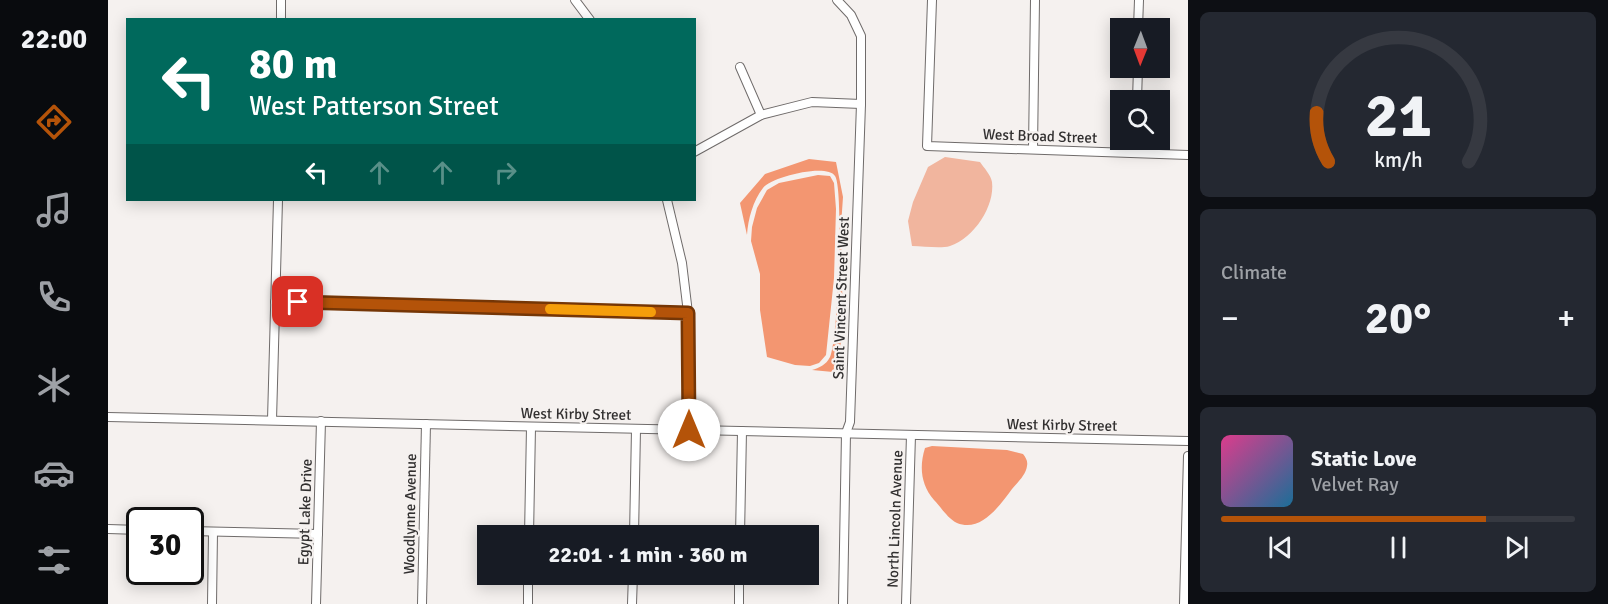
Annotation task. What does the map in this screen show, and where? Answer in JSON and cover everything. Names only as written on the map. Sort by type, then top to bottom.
[{"type":"street","points":[[281,0],[281,18]]},
{"type":"street","points":[[575,0],[588,18]]},
{"type":"street","name":"Saint Vincent Street West","points":[[837,0],[851,15],[861,36],[861,104],[850,422],[846,433],[843,604]]},
{"type":"street","name":"West Broad Street","points":[[932,0],[927,146],[1188,155]]},
{"type":"street","points":[[1033,149],[1035,0]]},
{"type":"street","points":[[1138,18],[1139,0]]},
{"type":"street","points":[[740,67],[761,115]]},
{"type":"street","points":[[696,151],[761,115],[812,102],[861,104]]},
{"type":"street","points":[[272,420],[278,201]]},
{"type":"street","points":[[667,201],[682,263],[688,313],[689,430]]},
{"type":"street","points":[[275,302],[688,313]]},
{"type":"street","name":"West Kirby Street","points":[[108,417],[1188,441]]},
{"type":"street","name":"Egypt Lake Drive","points":[[316,604],[321,421]]},
{"type":"street","name":"Woodlynne Avenue","points":[[422,604],[426,424]]},
{"type":"street","points":[[529,525],[531,427]]},
{"type":"street","points":[[634,525],[636,429]]},
{"type":"street","points":[[740,525],[742,431]]},
{"type":"street","name":"North Lincoln Avenue","points":[[906,604],[911,435]]},
{"type":"street","points":[[1184,604],[1188,456]]},
{"type":"street","points":[[108,537],[108,529],[126,530]]},
{"type":"street","points":[[204,532],[318,534]]},
{"type":"street","points":[[212,604],[213,532]]},
{"type":"street","points":[[528,585],[528,604]]},
{"type":"street","points":[[632,604],[633,585]]},
{"type":"street","points":[[739,585],[739,604]]},
{"type":"shaded area","points":[[945,157],[980,162],[992,182],[990,201],[975,229],[959,242],[942,247],[912,246],[908,221],[913,202],[928,167]]},
{"type":"shaded area","points":[[809,159],[836,162],[843,197],[841,226],[843,335],[833,372],[812,370],[826,362],[833,345],[839,266],[839,208],[835,176],[830,172],[811,171],[787,176],[768,184],[759,193],[754,204],[747,235],[740,203],[765,174]]},
{"type":"shaded area","points":[[818,175],[830,176],[834,183],[836,209],[834,278],[826,355],[819,363],[810,366],[795,365],[767,357],[760,310],[760,274],[751,241],[752,227],[757,208],[767,190],[779,183]]},
{"type":"shaded area","points":[[932,446],[1007,450],[1023,454],[1027,461],[1026,469],[1021,479],[989,516],[974,524],[957,523],[934,500],[924,482],[923,455],[925,448]]},
{"type":"slow traffic","points":[[550,309],[651,312]]},
{"type":"route","points":[[298,302],[688,313],[689,430]]}]
